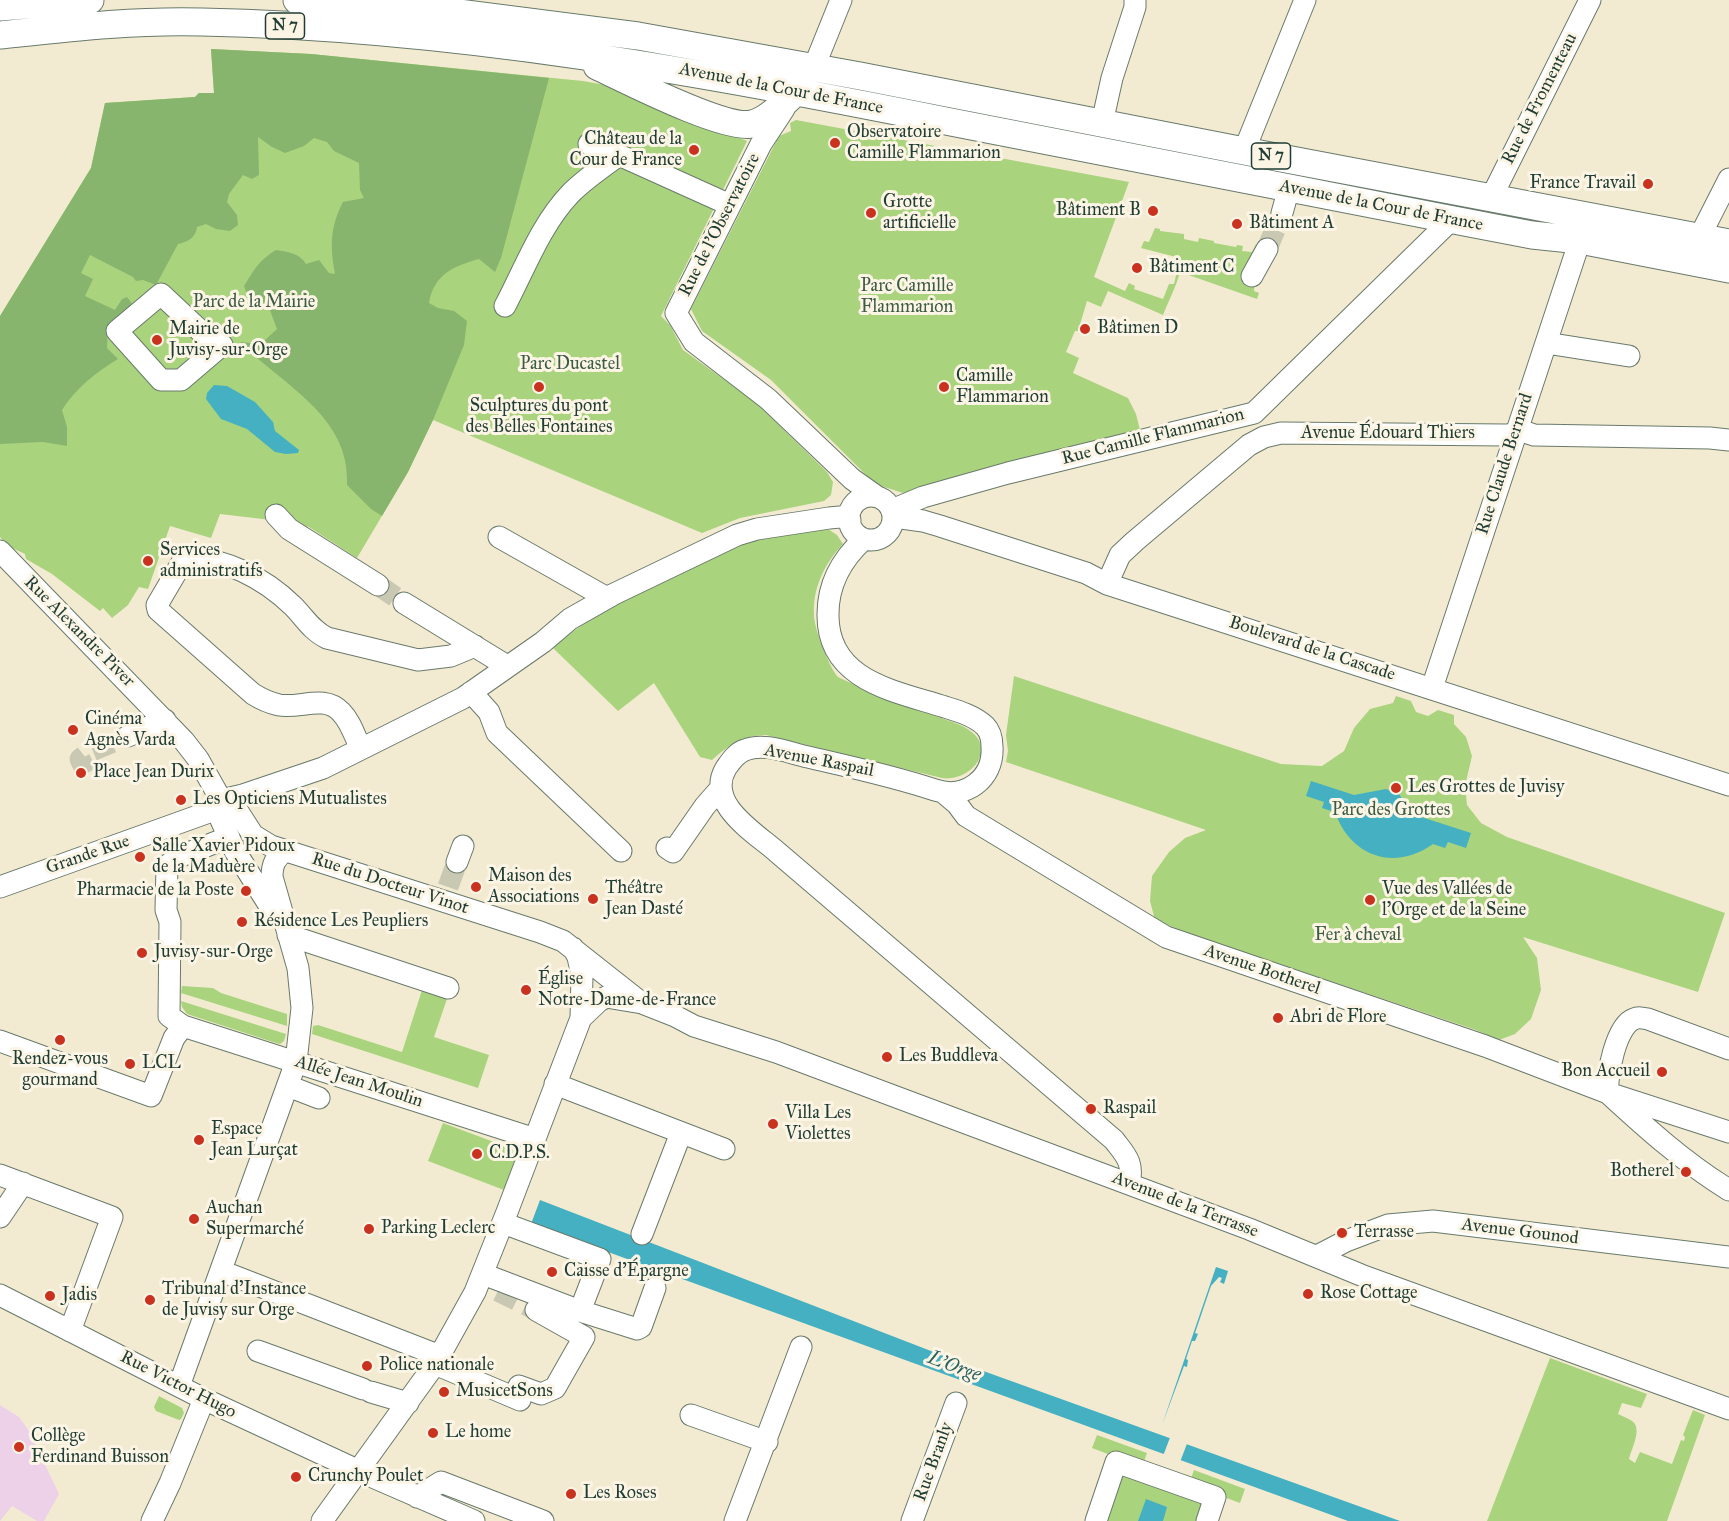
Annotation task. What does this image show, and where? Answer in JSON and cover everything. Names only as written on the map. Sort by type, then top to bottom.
[{"type":"main road","points":[[0,7],[90,0]]},
{"type":"main road","name":"Avenue de la Cour de France","points":[[297,0],[524,20],[638,36],[814,67],[1729,243]]},
{"type":"main road","name":"Avenue de la Cour de France","points":[[0,35],[96,26],[201,22],[319,27],[458,39],[569,52],[797,91],[1285,201],[1450,220],[1545,238],[1580,240],[1729,269]]},
{"type":"main road","points":[[569,52],[676,102],[745,125],[761,121],[797,91]]},
{"type":"street","name":"Rue de l'Observatoire","points":[[841,0],[814,67],[761,144],[676,313],[694,342],[768,399],[852,479],[876,496]]},
{"type":"street","points":[[1102,123],[1112,78],[1135,7],[1135,0]]},
{"type":"street","points":[[1244,151],[1305,0]]},
{"type":"street","name":"Rue de Fromenteau","points":[[1491,198],[1590,0]]},
{"type":"street","points":[[589,144],[619,155],[730,205]]},
{"type":"street","points":[[505,306],[537,242],[554,214],[571,193],[619,155]]},
{"type":"street","points":[[1699,238],[1729,179]]},
{"type":"street","name":"Rue Camille Flammarion","points":[[893,513],[923,497],[1008,473],[1254,413],[1450,220]]},
{"type":"street","name":"Rue Claude Bernard","points":[[1432,688],[1580,240]]},
{"type":"street","points":[[1252,276],[1267,249]]},
{"type":"street","points":[[161,294],[209,339],[222,345],[182,380],[161,380],[117,331],[161,294]]},
{"type":"street","points":[[1546,343],[1629,356]]},
{"type":"street","points":[[1254,413],[1264,437]]},
{"type":"street","name":"Avenue Édouard Thiers","points":[[1107,584],[1120,555],[1249,445],[1264,437],[1281,433],[1506,435],[1525,432],[1534,435],[1729,440]]},
{"type":"street","points":[[868,496],[883,499],[893,513],[893,524],[885,536],[871,540],[864,539],[852,530],[851,508],[856,502],[868,496]]},
{"type":"street","points":[[923,497],[923,513],[925,519],[931,524]]},
{"type":"street","name":"Boulevard de la Cascade","points":[[893,513],[1086,573],[1107,584],[1729,785]]},
{"type":"street","points":[[276,515],[289,529],[378,585]]},
{"type":"street","points":[[179,1386],[296,1062],[302,1008],[298,968],[288,935],[270,893],[235,851],[215,806],[323,768],[464,698],[543,642],[570,619],[607,598],[737,535],[757,529],[820,519],[840,517],[850,520]]},
{"type":"street","points":[[499,537],[607,598]]},
{"type":"street","points":[[864,539],[848,554],[834,580],[828,599],[828,624],[832,641],[838,652],[850,669],[869,682],[956,711],[987,727],[992,738],[993,755],[986,774],[962,792],[944,793]]},
{"type":"street","name":"Rue Alexandre Piver","points":[[0,551],[165,720],[198,759],[215,806]]},
{"type":"street","points":[[361,749],[347,720],[336,707],[327,703],[280,705],[262,699],[158,610],[157,605],[184,559],[215,561],[255,577],[292,605],[318,634],[327,638],[418,660],[451,656],[475,646]]},
{"type":"street","points":[[404,603],[507,666]]},
{"type":"street","points":[[471,692],[489,712],[497,733],[621,851]]},
{"type":"street","points":[[128,736],[165,720]]},
{"type":"street","name":"Avenue Raspail","points":[[667,848],[673,852],[705,806],[720,789],[723,772],[736,755],[746,749],[766,747],[882,773],[944,793]]},
{"type":"street","points":[[720,789],[724,803],[769,844],[1114,1140],[1130,1162],[1132,1171],[1129,1184]]},
{"type":"street","name":"Avenue Botherel","points":[[944,793],[966,816],[1166,937],[1485,1046],[1608,1093],[1729,1132]]},
{"type":"street","name":"Grande Rue","points":[[0,887],[165,828],[215,806]]},
{"type":"street","name":"Rue du Docteur Vinot","points":[[215,806],[235,807],[254,834],[263,842],[285,851],[446,894],[563,941],[573,948]]},
{"type":"street","points":[[0,1041],[151,1096],[174,1038],[183,1026],[169,1016],[170,922],[166,901],[172,862],[165,828]]},
{"type":"street","points":[[172,862],[229,837]]},
{"type":"street","points":[[270,893],[272,867],[275,860],[285,851]]},
{"type":"street","points":[[288,935],[448,988]]},
{"type":"street","points":[[322,1521],[438,1360],[449,1327],[475,1283],[486,1251],[535,1139],[581,1018],[582,976],[578,957],[573,948]]},
{"type":"street","name":"Avenue de la Terrasse","points":[[573,948],[642,1003]]},
{"type":"street","name":"Avenue de la Terrasse","points":[[581,1018],[606,997],[642,1003],[701,1029],[728,1039],[756,1045],[1129,1184],[1361,1275],[1729,1409]]},
{"type":"street","points":[[1729,1049],[1648,1019],[1634,1019],[1627,1023],[1621,1031],[1606,1083],[1608,1093],[1661,1140],[1729,1190]]},
{"type":"street","name":"Allée Jean Moulin","points":[[183,1026],[535,1139]]},
{"type":"street","points":[[555,1084],[724,1149]]},
{"type":"street","points":[[288,1086],[319,1098]]},
{"type":"street","points":[[642,1234],[681,1133]]},
{"type":"street","points":[[0,1175],[112,1217],[70,1331]]},
{"type":"street","points":[[0,1217],[23,1183]]},
{"type":"street","points":[[502,1215],[600,1259],[580,1311]]},
{"type":"street","name":"Avenue Gounod","points":[[1317,1256],[1346,1241],[1388,1226],[1433,1221],[1729,1257]]},
{"type":"street","points":[[221,1271],[520,1393],[540,1394],[555,1388],[584,1337],[536,1310]]},
{"type":"street","points":[[475,1283],[637,1329],[641,1327],[655,1288]]},
{"type":"street","points":[[475,1283],[498,1291]]},
{"type":"street","name":"Rue Victor Hugo","points":[[0,1294],[204,1399],[358,1472],[474,1521]]},
{"type":"street","points":[[735,1521],[767,1442],[801,1347]]},
{"type":"street","points":[[258,1351],[408,1403]]},
{"type":"street","points":[[152,1521],[204,1399]]},
{"type":"street","name":"Rue Branly","points":[[912,1521],[956,1403]]},
{"type":"street","points":[[692,1415],[767,1442]]},
{"type":"street","points":[[1096,1521],[1116,1462],[1215,1497],[1207,1521]]},
{"type":"street","points":[[417,1497],[441,1482],[543,1521]]},
{"type":"shaded area","name":"Collège Ferdinand Buisson","points":[[0,1405],[19,1417],[29,1431],[59,1494],[44,1521],[37,1521],[12,1506],[0,1521]]},
{"type":"green space","name":"Parc de la Mairie","points":[[211,49],[311,54],[583,81],[611,86],[747,141],[661,316],[670,325],[683,350],[754,401],[827,472],[833,482],[831,495],[824,501],[740,518],[702,533],[433,420],[408,472],[357,558],[309,527],[288,522],[220,514],[211,538],[170,526],[148,589],[139,587],[128,605],[112,618],[103,608],[100,611],[52,574],[26,559],[25,554],[8,546],[0,537],[0,316],[91,168],[105,103],[195,97],[199,93],[214,93]]},
{"type":"green space","points":[[211,49],[311,54],[549,78],[501,258],[495,272],[479,259],[454,268],[440,278],[435,285],[429,303],[438,308],[454,311],[467,321],[464,345],[433,420],[408,472],[382,516],[371,509],[347,485],[345,461],[338,440],[326,421],[311,404],[240,342],[261,344],[277,329],[268,305],[247,294],[244,286],[257,266],[276,250],[297,255],[306,264],[319,260],[329,273],[335,274],[332,237],[339,211],[343,202],[364,198],[360,190],[359,163],[334,151],[327,142],[314,138],[304,146],[285,153],[258,137],[259,175],[252,179],[243,175],[229,194],[227,202],[237,215],[238,225],[230,231],[216,229],[206,224],[197,227],[190,239],[178,244],[156,285],[143,280],[136,281],[133,277],[90,255],[81,273],[93,279],[85,296],[115,310],[122,299],[127,297],[133,305],[108,327],[107,348],[118,359],[87,382],[62,410],[67,427],[67,446],[43,442],[0,444],[0,316],[91,168],[105,103],[195,97],[199,93],[214,93]]},
{"type":"green space","name":"Parc Camille Flammarion","points":[[796,120],[1129,182],[1094,277],[1125,291],[1129,283],[1135,286],[1134,289],[1163,299],[1169,284],[1174,284],[1180,258],[1141,248],[1144,241],[1149,242],[1155,228],[1160,231],[1184,234],[1184,239],[1198,242],[1199,238],[1236,247],[1237,245],[1243,246],[1242,251],[1252,252],[1256,244],[1259,245],[1254,291],[1259,293],[1257,299],[1180,272],[1163,315],[1108,291],[1101,307],[1087,301],[1078,331],[1075,331],[1066,352],[1079,358],[1073,373],[1128,398],[1136,414],[1141,434],[996,467],[903,493],[875,484],[771,380],[702,331],[691,309],[779,136],[791,131],[790,123]]},
{"type":"green space","points":[[825,527],[837,535],[843,544],[824,570],[814,601],[816,628],[831,667],[840,678],[955,723],[973,733],[979,741],[980,758],[969,771],[961,776],[942,778],[766,735],[749,737],[736,742],[712,760],[700,757],[654,683],[618,711],[552,647],[604,609],[747,541]]},
{"type":"green space","name":"Parc des Grottes","points":[[1014,676],[1281,764],[1322,766],[1344,751],[1354,728],[1370,709],[1393,703],[1396,696],[1411,701],[1416,712],[1428,716],[1438,710],[1454,715],[1454,724],[1466,737],[1472,756],[1465,786],[1467,805],[1481,823],[1507,837],[1725,913],[1698,992],[1523,937],[1537,958],[1541,990],[1531,1019],[1515,1034],[1499,1040],[1476,1030],[1190,934],[1155,920],[1150,901],[1152,876],[1169,852],[1185,838],[1206,830],[1006,762],[1008,751],[1006,735]]},
{"type":"green space","points":[[424,984],[449,993],[434,1037],[489,1055],[478,1088],[312,1034],[313,1026],[318,1025],[402,1052]]},
{"type":"green space","points":[[182,986],[213,988],[221,993],[287,1014],[287,1026],[181,993]]},
{"type":"green space","points":[[181,1001],[286,1034],[284,1041],[280,1044],[276,1043],[187,1014]]},
{"type":"green space","points":[[443,1123],[518,1151],[504,1190],[428,1161]]},
{"type":"green space","points":[[1550,1358],[1647,1394],[1641,1408],[1622,1403],[1618,1414],[1635,1424],[1636,1434],[1629,1459],[1635,1463],[1640,1452],[1672,1464],[1681,1440],[1684,1441],[1683,1435],[1693,1410],[1705,1415],[1667,1521],[1487,1521]]},
{"type":"green space","points":[[159,1396],[182,1408],[184,1413],[181,1419],[156,1411],[154,1407]]},
{"type":"green space","points":[[1097,1435],[1147,1453],[1142,1467],[1092,1448]]},
{"type":"green space","points":[[1194,1470],[1245,1489],[1240,1503],[1189,1484]]},
{"type":"green space","points":[[1120,1473],[1203,1502],[1200,1521],[1101,1521]]},
{"type":"water","points":[[214,385],[227,386],[255,402],[273,422],[275,431],[299,450],[298,453],[275,452],[247,429],[221,419],[206,399],[207,393]]},
{"type":"water","points":[[1311,781],[1354,795],[1386,789],[1399,794],[1412,814],[1471,833],[1466,848],[1448,842],[1445,848],[1433,844],[1403,857],[1389,858],[1375,855],[1362,849],[1351,840],[1335,812],[1322,808],[1324,802],[1306,796]]},
{"type":"water","name":"L'Orge","points":[[540,1200],[975,1368],[1400,1521],[1348,1521],[531,1224]]},
{"type":"water","points":[[1216,1267],[1228,1271],[1224,1284],[1220,1282],[1222,1278],[1219,1277],[1211,1286],[1195,1333],[1198,1334],[1195,1341],[1192,1341],[1186,1359],[1188,1360],[1187,1367],[1184,1366],[1162,1425]]},
{"type":"water","points":[[1146,1499],[1167,1507],[1163,1521],[1138,1521]]},
{"type":"pier","points":[[1171,1435],[1188,1441],[1180,1462],[1163,1456]]},
{"type":"tunnel","points":[[1267,249],[1282,213]]},
{"type":"tunnel","points":[[378,585],[404,603]]},
{"type":"tunnel","points":[[87,773],[80,759],[89,752],[128,736]]},
{"type":"tunnel","points":[[448,887],[457,862]]},
{"type":"tunnel","points":[[498,1291],[536,1310]]},
{"type":"place","name":"Observatoire Camille Flammarion","points":[[835,143]]},
{"type":"place","name":"Château de la Cour de France","points":[[694,150]]},
{"type":"place","name":"France Travail","points":[[1648,184]]},
{"type":"place","name":"Bâtiment B","points":[[1153,211]]},
{"type":"place","name":"Grotte artificielle","points":[[871,213]]},
{"type":"place","name":"Bâtiment A","points":[[1237,224]]},
{"type":"place","name":"Bâtiment C","points":[[1137,268]]},
{"type":"place","name":"Bâtimen D","points":[[1085,329]]},
{"type":"place","name":"Mairie de Juvisy-sur-Orge","points":[[157,340]]},
{"type":"place","name":"Sculptures du pont des Belles Fontaines","points":[[539,387]]},
{"type":"place","name":"Camille Flammarion","points":[[944,387]]},
{"type":"place","name":"Services administratifs","points":[[148,561]]},
{"type":"place","name":"Cinéma Agnès Varda","points":[[73,730]]},
{"type":"place","name":"Place Jean Durix","points":[[81,773]]},
{"type":"place","name":"Les Grottes de Juvisy","points":[[1396,788]]},
{"type":"place","name":"Les Opticiens Mutualistes","points":[[181,800]]},
{"type":"place","name":"Salle Xavier Pidoux de la Maduère","points":[[140,857]]},
{"type":"place","name":"Maison des Associations","points":[[476,887]]},
{"type":"place","name":"Pharmacie de la Poste","points":[[246,891]]},
{"type":"place","name":"Théâtre Jean Dasté","points":[[593,899]]},
{"type":"place","name":"Vue des Vallées de l'Orge et de la Seine","points":[[1370,900]]},
{"type":"place","name":"Résidence Les Peupliers","points":[[242,922]]},
{"type":"place","name":"Juvisy-sur-Orge","points":[[142,953]]},
{"type":"place","name":"Église Notre-Dame-de-France","points":[[526,990]]},
{"type":"place","name":"Abri de Flore","points":[[1278,1018]]},
{"type":"place","name":"Rendez-vous gourmand","points":[[60,1040]]},
{"type":"place","name":"Les Buddleva","points":[[887,1057]]},
{"type":"place","name":"LCL","points":[[130,1064]]},
{"type":"place","name":"Bon Accueil","points":[[1662,1072]]},
{"type":"place","name":"Raspail","points":[[1091,1109]]},
{"type":"place","name":"Villa Les Violettes","points":[[773,1124]]},
{"type":"place","name":"Espace Jean Lurçat","points":[[199,1140]]},
{"type":"place","name":"C.D.P.S.","points":[[477,1154]]},
{"type":"place","name":"Botherel","points":[[1686,1172]]},
{"type":"place","name":"Auchan Supermarché","points":[[194,1219]]},
{"type":"place","name":"Parking Leclerc","points":[[369,1229]]},
{"type":"place","name":"Terrasse","points":[[1342,1233]]},
{"type":"place","name":"Caisse d'Épargne","points":[[552,1272]]},
{"type":"place","name":"Rose Cottage","points":[[1308,1294]]},
{"type":"place","name":"Jadis","points":[[50,1296]]},
{"type":"place","name":"Tribunal d'Instance de Juvisy sur Orge","points":[[150,1300]]},
{"type":"place","name":"Police nationale","points":[[367,1366]]},
{"type":"place","name":"MusicetSons","points":[[444,1392]]},
{"type":"place","name":"Le home","points":[[433,1433]]},
{"type":"place","name":"Collège Ferdinand Buisson","points":[[19,1447]]},
{"type":"place","name":"Crunchy Poulet","points":[[296,1477]]},
{"type":"place","name":"Les Roses","points":[[571,1494]]},
{"type":"park label","name":"Parc Ducastel","points":[[570,365]]},
{"type":"park label","name":"Fer à cheval","points":[[1358,936]]}]
